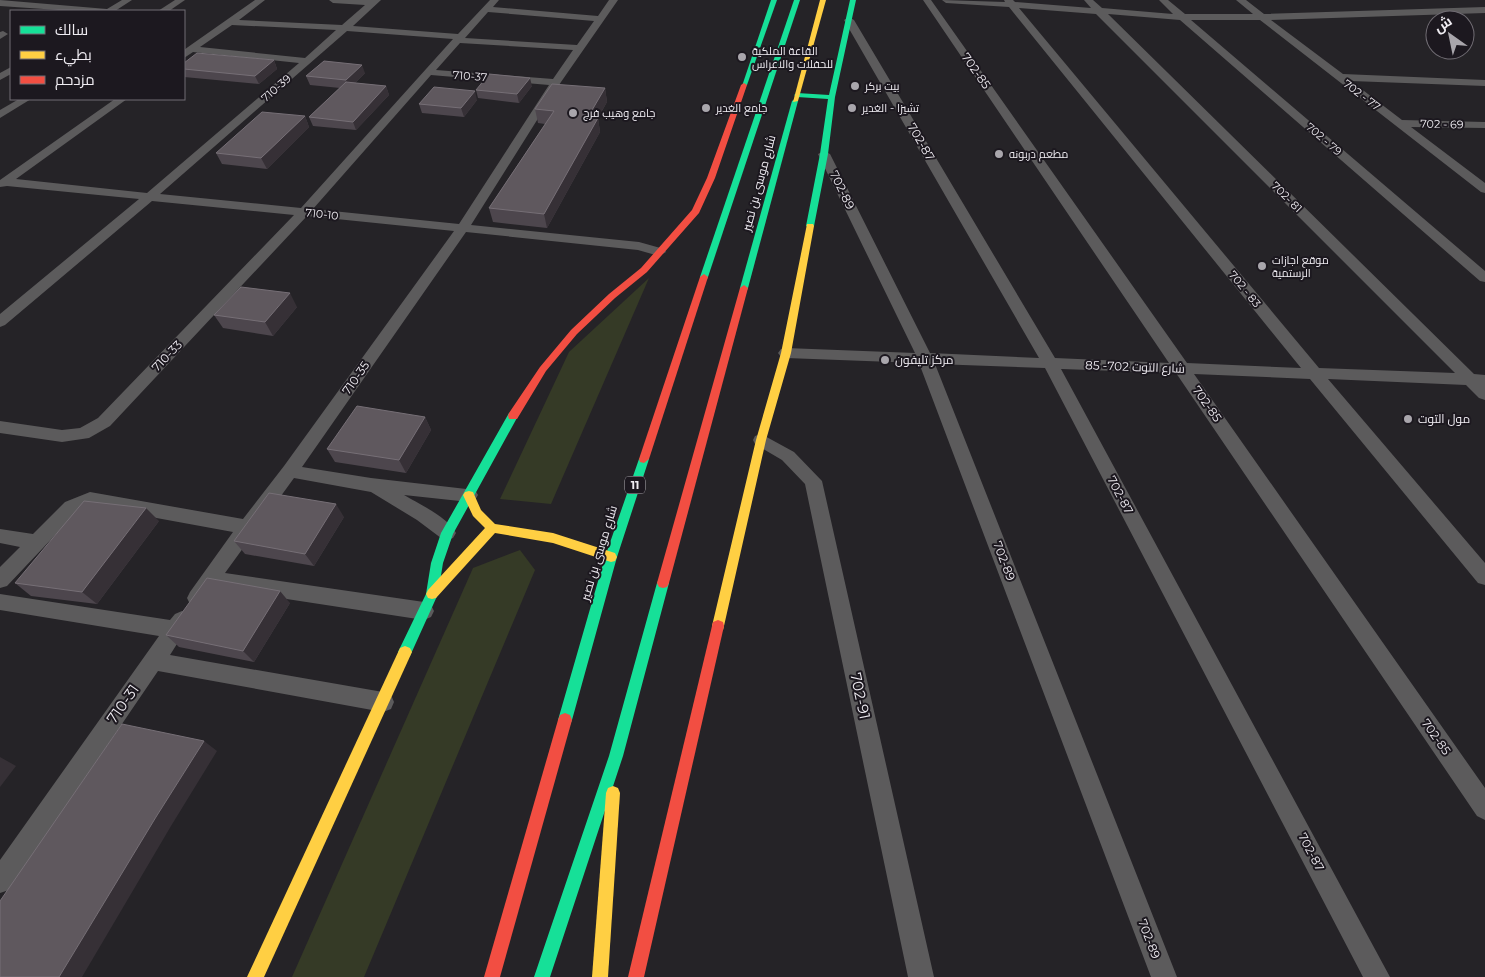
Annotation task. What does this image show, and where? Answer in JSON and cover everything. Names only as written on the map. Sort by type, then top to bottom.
[{"type":"main road","points":[[255,977],[428,602],[436,563],[447,533],[512,418],[543,369],[574,332],[644,270],[696,211],[711,178],[774,0]]},
{"type":"main road","name":"شارع موسى بن نصير","points":[[492,977],[611,557],[797,0]]},
{"type":"main road","name":"شارع موسى بن نصير","points":[[542,977],[616,756],[823,0]]},
{"type":"main road","points":[[636,977],[760,440],[786,353],[824,154],[832,97],[853,0]]},
{"type":"main road","points":[[797,95],[832,97]]},
{"type":"main road","points":[[469,495],[477,513],[492,528],[554,536],[583,545],[611,557]]},
{"type":"main road","points":[[428,602],[492,528]]},
{"type":"main road","points":[[600,977],[616,756]]},
{"type":"street","points":[[111,10],[128,0]]},
{"type":"street","points":[[165,10],[181,0]]},
{"type":"street","points":[[188,52],[261,0]]},
{"type":"street","points":[[333,0],[375,2]]},
{"type":"street","points":[[304,212],[428,72],[495,0]]},
{"type":"street","points":[[463,228],[556,82],[614,0]]},
{"type":"street","name":"702-85","points":[[927,0],[1485,808]]},
{"type":"street","points":[[946,0],[1010,2],[1182,17],[1263,17],[1425,11]]},
{"type":"street","name":"702- 81","points":[[1088,0],[1478,380],[1485,394]]},
{"type":"street","name":"702 - 79","points":[[1163,0],[1485,278]]},
{"type":"street","name":"702 - 77","points":[[1240,0],[1485,189]]},
{"type":"street","points":[[307,61],[375,2]]},
{"type":"street","name":"702 - 83","points":[[1010,2],[1314,373],[1485,577]]},
{"type":"street","points":[[0,3],[92,10]]},
{"type":"street","points":[[1426,4],[1436,10]]},
{"type":"street","points":[[1337,5],[1350,14]]},
{"type":"street","points":[[486,9],[600,20]]},
{"type":"street","name":"702-87","points":[[850,20],[1050,363],[1378,977]]},
{"type":"street","points":[[230,22],[401,31],[580,48]]},
{"type":"street","name":"710-39","points":[[188,52],[307,61]]},
{"type":"street","name":"710-39","points":[[150,196],[307,61]]},
{"type":"street","name":"710-37","points":[[428,72],[556,82]]},
{"type":"street","points":[[1338,77],[1485,83]]},
{"type":"street","points":[[0,115],[24,100]]},
{"type":"street","points":[[2,183],[121,100]]},
{"type":"street","name":"702 - 69","points":[[1399,123],[1485,125]]},
{"type":"street","name":"702-89","points":[[824,154],[926,358],[1164,977]]},
{"type":"street","points":[[0,168],[21,170]]},
{"type":"street","name":"710-10","points":[[2,183],[150,196],[639,246],[659,252]]},
{"type":"street","points":[[0,322],[150,196]]},
{"type":"street","name":"710-33","points":[[0,427],[62,436],[83,434],[104,422],[304,212]]},
{"type":"street","name":"710-35","points":[[247,527],[290,471],[463,228]]},
{"type":"street","name":"شارع التوت 702- 85","points":[[786,353],[1478,380]]},
{"type":"street","name":"702-91","points":[[760,440],[788,456],[813,481],[921,977]]},
{"type":"street","points":[[290,471],[371,485],[469,495]]},
{"type":"street","points":[[371,485],[423,515],[447,533]]},
{"type":"street","points":[[0,580],[71,507],[90,499],[247,527]]},
{"type":"street","name":"710-31","points":[[0,880],[247,527]]},
{"type":"street","points":[[0,536],[37,542]]},
{"type":"street","points":[[210,579],[428,602]]},
{"type":"street","points":[[0,602],[175,630]]},
{"type":"street","points":[[153,661],[383,702]]},
{"type":"green space","points":[[649,278],[551,504],[500,499],[569,352]]},
{"type":"green space","points":[[520,550],[535,570],[364,977],[292,977],[473,568]]},
{"type":"building","points":[[197,53],[274,60],[255,76],[185,69],[185,62]]},
{"type":"building","points":[[324,61],[362,65],[346,80],[306,76]]},
{"type":"building","points":[[489,74],[530,78],[517,94],[476,90]]},
{"type":"building","points":[[346,82],[386,86],[353,122],[309,117]]},
{"type":"building","points":[[552,84],[605,88],[588,117],[598,118],[544,214],[489,208],[554,111],[535,109]]},
{"type":"building","points":[[434,87],[475,91],[461,108],[419,104]]},
{"type":"building","points":[[262,112],[305,116],[261,158],[216,153]]},
{"type":"building","points":[[241,287],[290,293],[265,322],[214,315]]},
{"type":"building","points":[[357,406],[425,417],[399,460],[327,449]]},
{"type":"building","points":[[269,493],[336,504],[305,554],[234,541]]},
{"type":"building","points":[[84,501],[146,508],[82,592],[15,583]]},
{"type":"building","points":[[207,578],[280,591],[243,651],[166,635]]},
{"type":"building","points":[[122,724],[204,741],[59,977],[0,977],[0,901]]},
{"type":"traffic: fast","points":[[744,85],[774,0]]},
{"type":"traffic: fast","points":[[704,277],[797,0]]},
{"type":"traffic: fast","points":[[810,226],[824,154],[832,97],[853,0]]},
{"type":"traffic: fast","points":[[797,95],[832,97]]},
{"type":"traffic: fast","points":[[744,288],[795,101]]},
{"type":"traffic: fast","points":[[405,652],[432,594],[437,563],[447,533],[513,416]]},
{"type":"traffic: fast","points":[[565,720],[611,557],[644,459]]},
{"type":"traffic: fast","points":[[542,977],[616,756],[663,583]]},
{"type":"traffic: slow","points":[[795,101],[823,0]]},
{"type":"traffic: slow","points":[[718,626],[761,440],[786,353],[810,226]]},
{"type":"traffic: slow","points":[[432,594],[492,528],[477,513],[469,495]]},
{"type":"traffic: slow","points":[[492,528],[553,538],[611,557]]},
{"type":"traffic: slow","points":[[255,977],[405,652]]},
{"type":"traffic: slow","points":[[600,977],[613,793]]},
{"type":"traffic: jam","points":[[513,416],[543,369],[574,332],[612,296],[644,270],[696,211],[711,178],[744,85]]},
{"type":"traffic: jam","points":[[644,459],[704,277]]},
{"type":"traffic: jam","points":[[663,583],[744,288]]},
{"type":"traffic: jam","points":[[636,977],[718,626]]},
{"type":"traffic: jam","points":[[492,977],[565,720]]},
{"type":"place","name":"القاعة الملكية للحفلات والاعراس","points":[[742,57]]},
{"type":"place","name":"بيت بركر","points":[[855,86]]},
{"type":"place","name":"جامع الغدير","points":[[706,108]]},
{"type":"place","name":"تشيزا - الغدير","points":[[852,108]]},
{"type":"place","name":"جامع وهيب فرج","points":[[573,113]]},
{"type":"place","name":"مطعم دربونه","points":[[999,154]]},
{"type":"place","name":"موقع اجازات الرستمية","points":[[1262,266]]},
{"type":"place","name":"مركز تليفون","points":[[885,360]]},
{"type":"place","name":"مول التوت","points":[[1408,419]]}]
